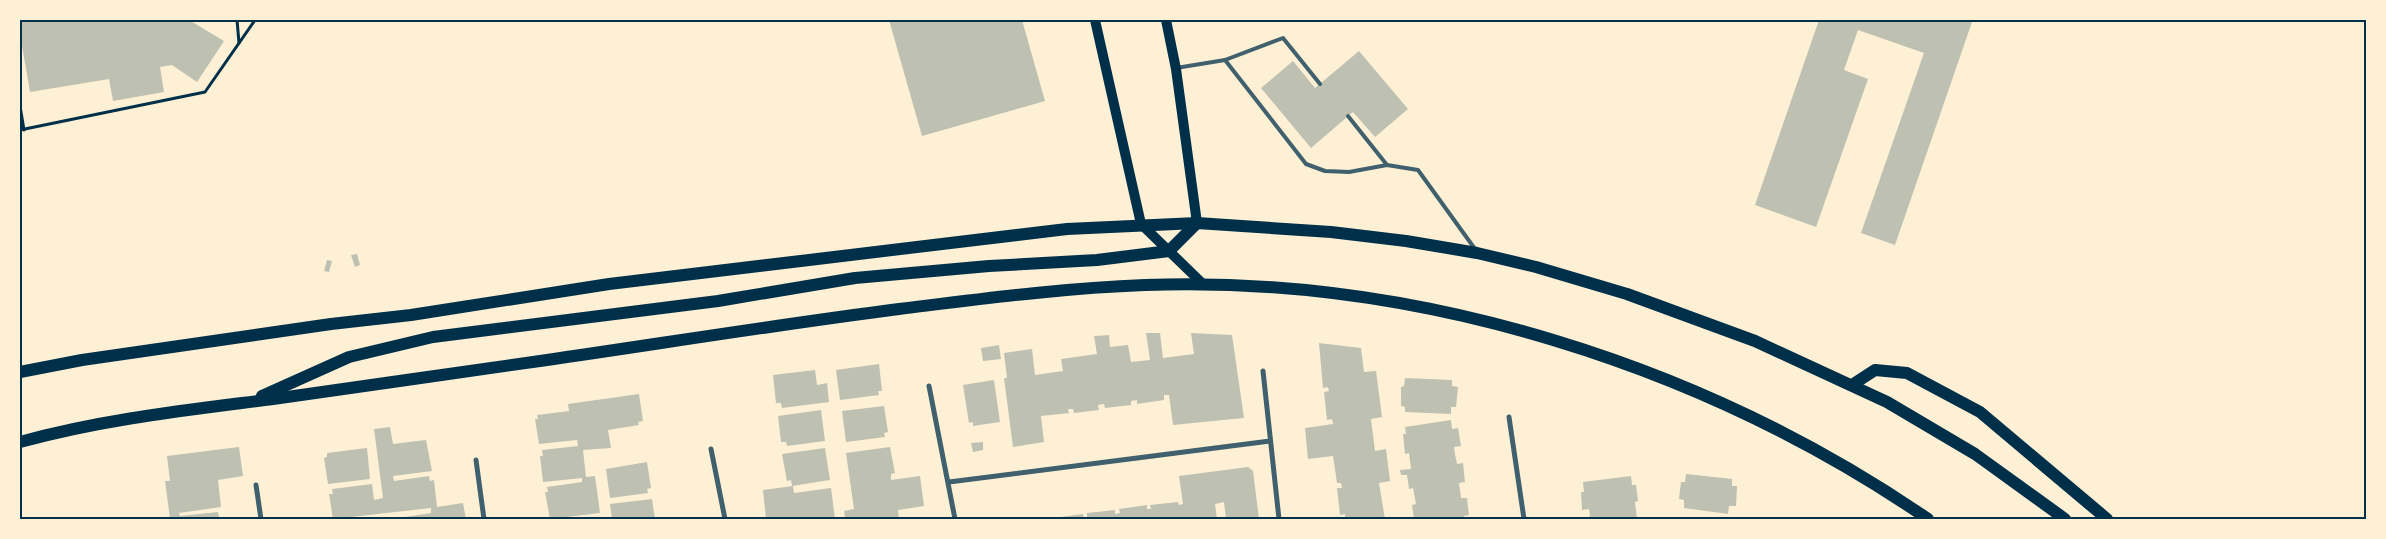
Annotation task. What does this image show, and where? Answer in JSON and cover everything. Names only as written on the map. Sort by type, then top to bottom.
[{"type":"main road","points":[[1095,20],[1140,224],[1204,285]]},
{"type":"main road","points":[[1166,20],[1176,68],[1197,223]]},
{"type":"main road","points":[[249,402],[349,357],[433,338],[519,325],[690,305],[855,278],[989,266],[1097,260],[1169,251],[1197,223]]},
{"type":"main road","points":[[20,372],[91,359],[331,324],[412,315],[609,284],[1067,229],[1140,224],[1197,223],[1331,232],[1406,241],[1477,253],[1536,267],[1627,294],[1754,341],[1852,384],[1887,402],[1975,454],[2065,519]]},
{"type":"main road","points":[[20,442],[61,431],[140,416],[249,402],[812,320],[1062,290],[1204,285],[1303,289],[1388,301],[1542,338],[1602,356],[1664,378],[1738,410],[1849,467],[1928,519]]},
{"type":"main road","points":[[1852,384],[1875,370],[1907,373],[1980,412],[2107,519]]},
{"type":"street","points":[[1263,371],[1279,519]]},
{"type":"street","points":[[930,386],[950,482],[955,519]]},
{"type":"street","points":[[1509,417],[1524,519]]},
{"type":"street","points":[[950,482],[1270,441]]},
{"type":"street","points":[[712,449],[725,519]]},
{"type":"street","points":[[476,460],[484,519]]},
{"type":"street","points":[[256,485],[261,519]]},
{"type":"lane","points":[[1176,68],[1225,60],[1283,38],[1320,84]]},
{"type":"lane","points":[[1225,60],[1306,164],[1325,171],[1349,172],[1387,165],[1418,170],[1477,253]]},
{"type":"lane","points":[[1348,116],[1387,165]]},
{"type":"path","points":[[237,20],[239,44]]},
{"type":"path","points":[[20,106],[22,130],[205,92],[255,20]]},
{"type":"building","points":[[20,20],[189,20],[224,41],[197,82],[172,65],[160,67],[164,92],[113,101],[109,79],[30,92],[20,34]]},
{"type":"building","points":[[889,20],[1022,20],[1045,101],[922,136]]},
{"type":"building","points":[[1819,20],[1967,20],[1972,22],[1895,245],[1861,233],[1924,53],[1858,30],[1844,70],[1868,79],[1816,227],[1755,205]]},
{"type":"building","points":[[1359,51],[1408,109],[1375,137],[1353,112],[1311,148],[1261,88],[1293,61],[1315,88]]},
{"type":"building","points":[[357,254],[360,265],[355,267],[351,255]]},
{"type":"building","points":[[327,260],[332,261],[329,272],[324,271]]},
{"type":"building","points":[[1146,333],[1160,333],[1163,358],[1194,354],[1191,333],[1232,335],[1244,418],[1173,425],[1169,395],[1164,395],[1164,400],[1137,404],[1137,400],[1131,401],[1131,405],[1105,408],[1104,404],[1098,405],[1099,410],[1074,413],[1073,409],[1068,409],[1069,413],[1041,416],[1044,442],[1013,447],[1004,378],[1007,378],[1004,353],[1032,349],[1035,375],[1063,371],[1061,359],[1097,354],[1094,336],[1109,335],[1110,347],[1128,345],[1131,362],[1150,360]]},
{"type":"building","points":[[1319,343],[1361,348],[1364,372],[1376,371],[1382,417],[1371,419],[1375,451],[1386,449],[1390,481],[1379,483],[1385,519],[1345,519],[1345,514],[1340,515],[1337,488],[1342,488],[1341,483],[1337,483],[1333,456],[1308,459],[1305,428],[1333,424],[1332,419],[1327,420],[1324,392],[1329,391],[1328,387],[1323,388]]},
{"type":"building","points":[[999,345],[1001,359],[983,361],[981,348]]},
{"type":"building","points":[[879,364],[882,391],[878,391],[879,395],[840,400],[836,370]]},
{"type":"building","points":[[815,370],[817,385],[827,383],[829,402],[782,408],[781,403],[776,403],[773,375]]},
{"type":"building","points":[[1405,378],[1452,380],[1452,386],[1458,387],[1456,407],[1451,407],[1451,414],[1405,412],[1405,407],[1401,406],[1401,387],[1404,386]]},
{"type":"building","points":[[994,380],[1000,422],[973,426],[973,422],[969,423],[963,385]]},
{"type":"building","points":[[639,394],[643,421],[638,422],[639,425],[608,430],[611,448],[583,450],[586,477],[595,476],[600,513],[550,519],[545,492],[548,492],[547,487],[582,482],[582,478],[543,482],[540,456],[543,456],[542,450],[578,446],[577,440],[539,444],[535,419],[538,419],[537,415],[569,411],[568,404]]},
{"type":"building","points":[[884,406],[888,432],[884,433],[885,437],[846,442],[842,411]]},
{"type":"building","points":[[821,410],[825,441],[787,446],[786,442],[781,442],[778,416]]},
{"type":"building","points":[[1451,420],[1452,429],[1458,428],[1461,446],[1454,447],[1457,464],[1463,463],[1465,482],[1459,483],[1461,498],[1467,498],[1469,515],[1464,516],[1464,519],[1414,519],[1412,505],[1416,504],[1413,488],[1409,489],[1407,475],[1401,475],[1400,470],[1411,469],[1409,453],[1405,454],[1403,434],[1406,434],[1405,427]]},
{"type":"building","points":[[390,427],[393,444],[426,440],[432,471],[393,476],[394,481],[429,476],[430,481],[434,480],[437,507],[463,503],[466,519],[392,519],[431,513],[431,508],[333,519],[329,494],[333,494],[332,489],[372,484],[374,500],[383,498],[374,429]]},
{"type":"building","points":[[983,442],[983,450],[973,452],[971,443]]},
{"type":"building","points":[[239,447],[243,476],[218,480],[221,507],[179,513],[180,516],[218,512],[219,517],[222,517],[222,519],[170,519],[165,481],[170,481],[167,456]]},
{"type":"building","points":[[890,447],[895,473],[891,474],[891,480],[920,476],[924,506],[898,510],[899,519],[845,518],[844,511],[854,509],[846,453]]},
{"type":"building","points":[[367,448],[370,479],[328,484],[324,458],[327,457],[327,453]]},
{"type":"building","points":[[825,448],[830,480],[792,486],[791,480],[787,481],[782,454]]},
{"type":"building","points":[[647,462],[651,488],[647,489],[648,493],[610,498],[606,469]]},
{"type":"building","points":[[1248,467],[1253,471],[1259,519],[1226,519],[1224,502],[1215,504],[1217,519],[1087,519],[1087,513],[1115,510],[1115,514],[1120,513],[1119,509],[1147,505],[1147,509],[1151,509],[1150,505],[1178,502],[1179,505],[1183,504],[1179,476]]},
{"type":"building","points":[[1686,474],[1732,479],[1732,486],[1737,486],[1736,506],[1729,506],[1728,514],[1684,508],[1684,500],[1679,499],[1681,482],[1685,482]]},
{"type":"building","points":[[1631,476],[1632,485],[1636,485],[1638,501],[1635,502],[1637,519],[1587,519],[1590,516],[1589,509],[1582,510],[1581,492],[1584,492],[1583,482]]},
{"type":"building","points":[[793,486],[794,493],[831,488],[835,519],[766,519],[763,490]]},
{"type":"building","points":[[652,499],[655,519],[612,519],[610,504]]},
{"type":"building","points":[[1083,514],[1084,519],[1054,519],[1054,518]]}]
